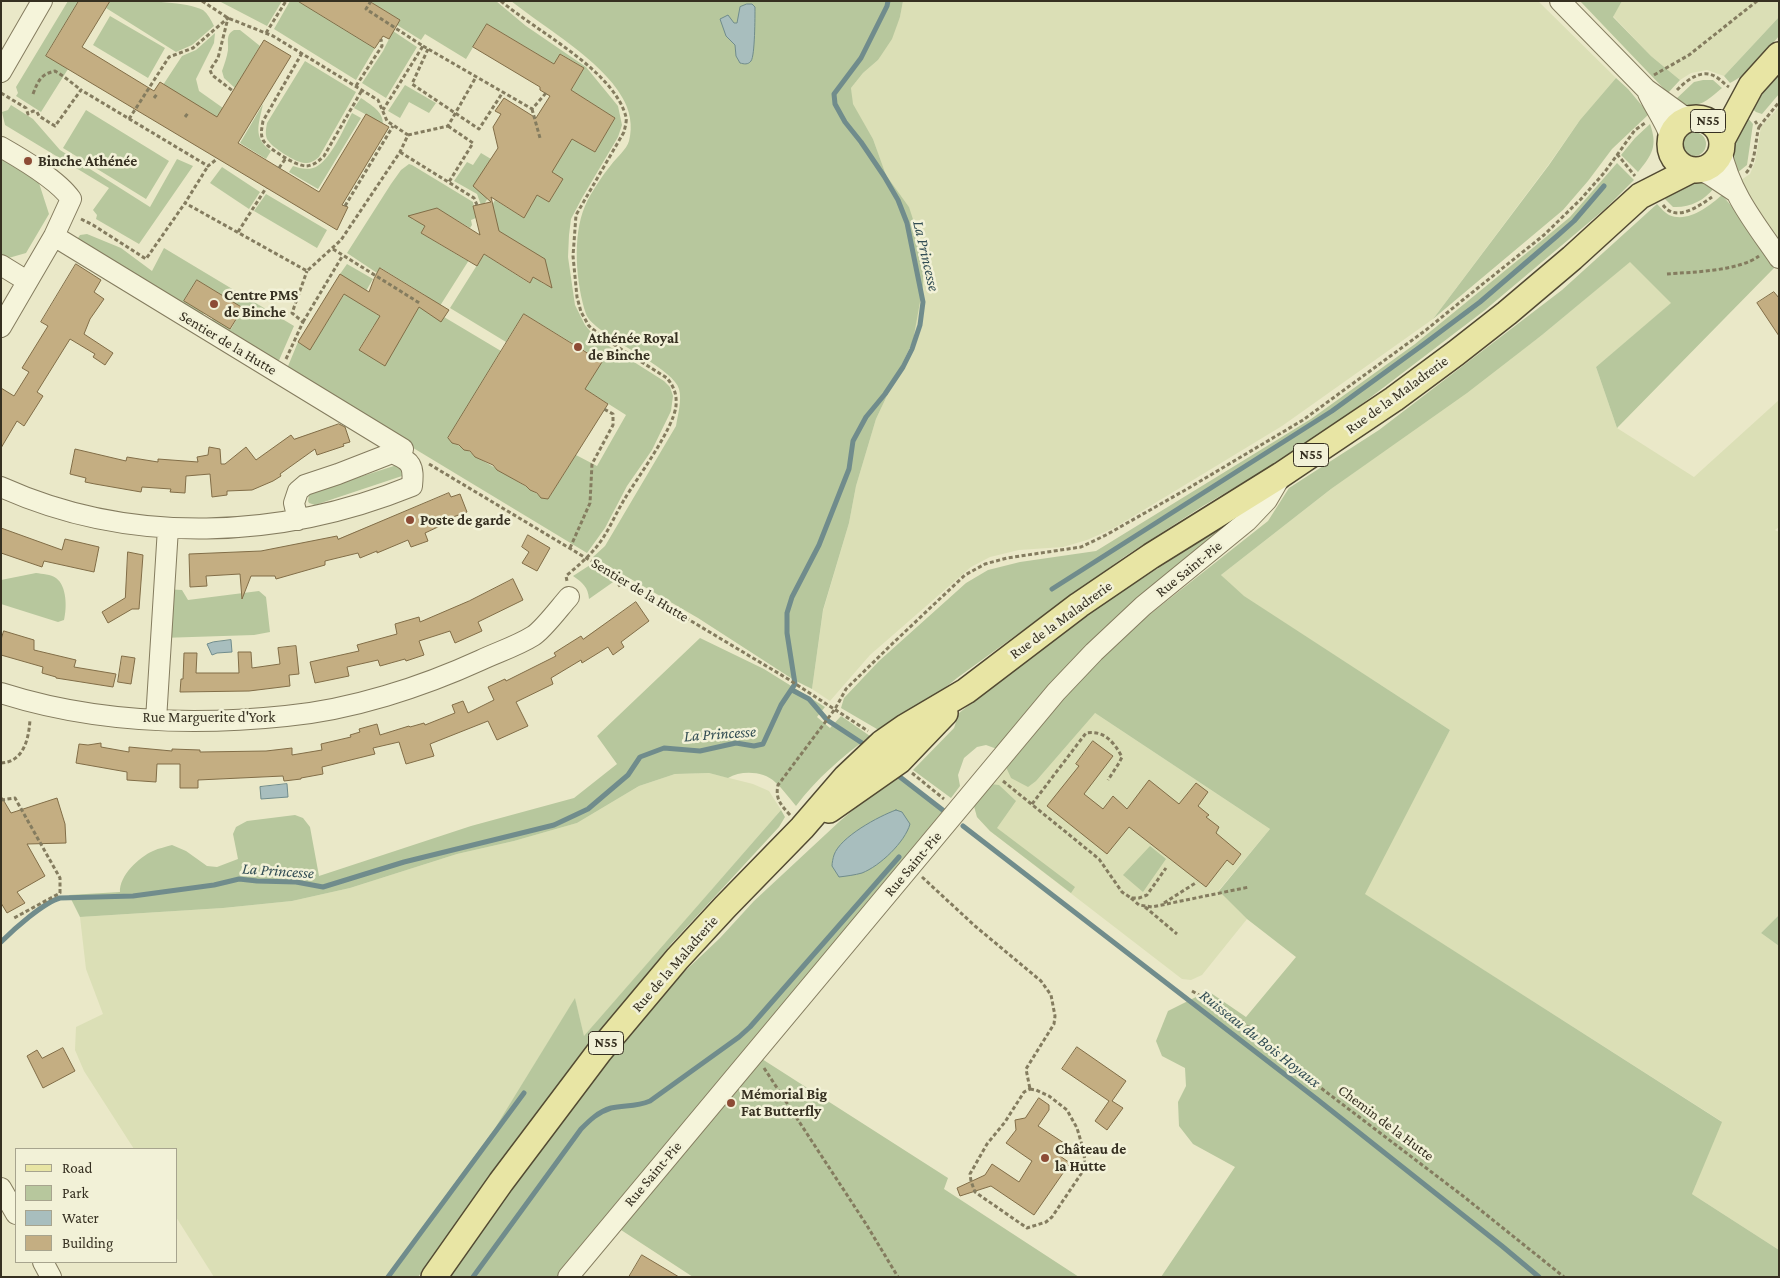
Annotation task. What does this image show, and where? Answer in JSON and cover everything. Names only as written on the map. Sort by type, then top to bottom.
[{"type":"main road","name":"N55","points":[[1695,170],[1707,168],[1714,163],[1751,86],[1779,55]]},
{"type":"main road","name":"N55","points":[[1670,142],[1680,123],[1696,118],[1734,94],[1751,86]]},
{"type":"main road","name":"N55","points":[[1696,118],[1710,121],[1716,126],[1722,145]]},
{"type":"main road","points":[[1670,142],[1677,163],[1695,170]]},
{"type":"main road","name":"Rue de la Maladrerie","points":[[1636,185],[1646,183],[1670,142]]},
{"type":"main road","name":"Rue de la Maladrerie","points":[[434,1277],[501,1182],[599,1052],[677,959],[802,828],[846,777],[882,743],[966,691],[1032,640],[1150,556],[1281,475],[1386,404],[1456,353],[1572,258],[1636,185],[1695,170]]},
{"type":"street","points":[[1,72],[42,1]]},
{"type":"street","points":[[1560,1],[1644,87],[1682,115],[1696,118]]},
{"type":"street","points":[[1644,87],[1657,112],[1666,124],[1670,142]]},
{"type":"street","points":[[1722,145],[1726,171],[1734,191],[1775,252]]},
{"type":"street","points":[[1,147],[66,191],[71,199],[54,236],[1,327]]},
{"type":"street","points":[[1695,170],[1710,175],[1734,191]]},
{"type":"street","name":"Sentier de la Hutte","points":[[54,236],[208,332],[403,449]]},
{"type":"street","points":[[1,266],[27,281]]},
{"type":"street","points":[[1,487],[29,500],[77,515],[122,524],[168,528],[241,528],[298,520],[360,506],[412,486],[413,474],[411,464],[402,457],[392,453],[305,485],[298,491],[294,503],[298,520]]},
{"type":"street","name":"Rue Saint-Pie","points":[[568,1277],[1056,692],[1094,652],[1143,606],[1248,521],[1267,500],[1281,475]]},
{"type":"street","points":[[156,720],[168,528]]},
{"type":"street","name":"Rue Marguerite d'York","points":[[1,693],[80,713],[156,720],[221,720],[287,716],[372,699],[412,687],[462,668],[534,636],[568,597]]},
{"type":"street","points":[[1,1188],[15,1212]]},
{"type":"street","points":[[44,1263],[51,1277]]},
{"type":"path","points":[[202,1],[228,18],[266,33],[378,100],[387,121],[408,135],[448,126],[474,143],[449,182]]},
{"type":"path","points":[[266,33],[286,1]]},
{"type":"path","points":[[371,1],[366,9],[423,46],[532,109],[540,138]]},
{"type":"path","points":[[501,1],[588,64],[608,85],[627,119],[624,132],[576,215],[573,256],[577,297],[581,312],[589,326],[605,339],[667,378],[673,385],[676,394],[676,408],[669,425],[602,539],[587,559],[566,576],[568,597]]},
{"type":"path","points":[[1644,87],[1658,71],[1689,55],[1757,1]]},
{"type":"path","points":[[228,18],[218,58],[210,70],[212,75],[233,91]]},
{"type":"path","points":[[129,119],[170,58],[193,48],[228,18]]},
{"type":"path","points":[[356,86],[382,46],[381,40]]},
{"type":"path","points":[[383,111],[423,46]]},
{"type":"path","points":[[428,49],[412,84],[479,129],[503,92]]},
{"type":"path","points":[[302,54],[263,121],[261,133],[264,142],[286,158],[300,165],[307,166],[316,163],[324,156],[362,90]]},
{"type":"path","points":[[33,94],[38,80],[47,73],[55,71],[81,90],[208,166]]},
{"type":"path","points":[[448,126],[476,77]]},
{"type":"path","points":[[1,93],[26,108],[28,114],[34,110],[39,116],[55,126],[81,90]]},
{"type":"path","points":[[532,109],[546,93]]},
{"type":"path","points":[[154,98],[157,94]]},
{"type":"path","points":[[1759,127],[1779,102]]},
{"type":"path","points":[[185,117],[188,112]]},
{"type":"path","points":[[802,828],[779,803],[776,794],[778,785],[835,709],[846,689],[965,575],[985,564],[1000,560],[1081,547],[1106,535],[1251,452],[1334,399],[1426,330],[1544,235],[1604,173],[1636,130],[1650,119]]},
{"type":"path","points":[[345,206],[393,126]]},
{"type":"path","points":[[303,322],[292,313],[307,271],[341,240],[400,152],[408,135]]},
{"type":"path","points":[[400,152],[474,198],[477,205]]},
{"type":"path","points":[[1617,154],[1636,185]]},
{"type":"path","points":[[279,168],[286,158]]},
{"type":"path","points":[[66,212],[93,225],[146,259],[208,166],[217,159]]},
{"type":"path","points":[[238,232],[266,188]]},
{"type":"path","points":[[184,203],[307,271]]},
{"type":"path","points":[[333,249],[421,304]]},
{"type":"path","points":[[1668,274],[1723,269],[1775,252]]},
{"type":"path","points":[[279,373],[303,322],[343,255]]},
{"type":"path","points":[[570,548],[590,503],[592,464],[613,425],[614,414],[604,409]]},
{"type":"path","name":"Sentier de la Hutte","points":[[443,473],[835,709]]},
{"type":"path","points":[[618,586],[625,582]]},
{"type":"path","points":[[1,763],[12,761],[21,754],[26,745],[30,722],[29,701]]},
{"type":"path","points":[[1032,804],[1086,733],[1094,731],[1104,735],[1122,756],[1120,764],[1108,780]]},
{"type":"path","points":[[990,770],[1099,859],[1122,892],[1139,905],[1152,907],[1249,887]]},
{"type":"path","points":[[2,800],[14,798],[60,878],[60,893],[14,918]]},
{"type":"path","points":[[910,867],[975,926],[1042,981],[1051,995],[1055,1016],[1054,1024],[1026,1069],[1030,1089]]},
{"type":"path","points":[[1131,898],[1147,895],[1166,868]]},
{"type":"path","points":[[1161,905],[1197,882]]},
{"type":"path","points":[[1144,906],[1177,934]]},
{"type":"path","name":"Chemin de la Hutte","points":[[1192,991],[1243,1022],[1271,1050],[1455,1190],[1564,1277]]},
{"type":"path","points":[[753,1054],[773,1079],[898,1277]]},
{"type":"path","points":[[1030,1089],[1049,1096],[1067,1110],[1077,1128],[1084,1152],[1084,1168],[1052,1217],[1046,1222],[1027,1228],[975,1192],[970,1182],[970,1174],[986,1144],[1005,1122],[1024,1092],[1030,1089]]},
{"type":"green space","points":[[68,1],[79,1],[46,55],[68,69],[41,112],[16,96],[18,93],[16,87]]},
{"type":"green space","points":[[110,1],[183,4],[203,10],[214,26],[192,45],[176,52],[106,8]]},
{"type":"green space","points":[[219,1],[282,1],[267,26]]},
{"type":"green space","points":[[290,1],[298,1],[375,48],[356,80],[274,29]]},
{"type":"green space","points":[[373,1],[496,1],[526,26],[586,67],[618,106],[622,125],[618,137],[571,219],[568,257],[575,305],[585,325],[596,338],[664,381],[670,387],[673,396],[671,411],[652,450],[627,486],[605,528],[587,553],[286,371],[298,342],[310,349],[352,282],[340,274],[347,264],[373,279],[359,303],[392,324],[387,333],[374,325],[359,349],[384,365],[419,307],[444,317],[501,351],[448,438],[542,497],[548,499],[576,455],[597,466],[626,415],[585,389],[602,361],[524,314],[506,342],[450,308],[484,254],[529,283],[537,272],[540,275],[541,282],[546,285],[549,280],[486,216],[495,200],[524,218],[537,195],[549,202],[562,179],[552,172],[560,131],[595,152],[615,118],[571,90],[584,68],[561,54],[554,64],[487,24],[466,59],[425,34],[421,40],[397,25],[400,20],[372,3]]},
{"type":"green space","points":[[511,1],[903,1],[900,17],[892,39],[878,60],[863,73],[851,88],[853,104],[873,139],[886,175],[909,207],[923,250],[923,285],[913,341],[876,419],[856,486],[849,523],[823,610],[812,689],[794,680],[698,618],[593,557],[605,546],[676,426],[680,393],[675,382],[657,366],[609,336],[590,321],[586,314],[580,289],[577,245],[581,218],[587,201],[596,185],[628,144],[631,124],[627,107],[613,83],[587,57]]},
{"type":"green space","points":[[903,1],[1538,1],[1616,78],[1580,120],[1433,319],[1282,426],[1114,528],[1087,540],[1063,547],[1019,550],[990,557],[971,567],[870,655],[830,701],[812,689],[823,611],[849,523],[856,486],[876,419],[913,342],[909,207],[886,175],[873,139],[852,104],[851,88],[863,73],[878,60],[900,17]]},
{"type":"green space","points":[[1580,1],[1622,1],[1613,17],[1651,56],[1680,80],[1668,93]]},
{"type":"green space","points":[[1622,1],[1779,1],[1779,17],[1724,76],[1707,70],[1691,73],[1680,80],[1651,56],[1613,16]]},
{"type":"green space","points":[[110,16],[165,48],[148,78],[93,45]]},
{"type":"green space","points":[[1779,17],[1779,36],[1750,69],[1730,83],[1724,76]]},
{"type":"green space","points":[[234,30],[240,30],[260,46],[235,88],[224,78],[222,71],[228,53],[228,36]]},
{"type":"green space","points":[[393,31],[417,47],[386,98],[362,83],[383,51]]},
{"type":"green space","points":[[215,33],[214,43],[196,79],[199,91],[223,108],[211,127],[163,85],[182,56],[196,50]]},
{"type":"green space","points":[[305,61],[356,92],[319,157],[309,163],[290,158],[278,150],[269,142],[266,133],[267,123]]},
{"type":"green space","points":[[1779,70],[1779,94],[1762,114],[1756,112],[1749,106]]},
{"type":"green space","points":[[1616,78],[1649,114],[1612,149],[1563,210],[1433,319],[1549,165],[1580,120]]},
{"type":"green space","points":[[1713,80],[1722,88],[1700,104],[1688,105],[1675,100],[1694,82]]},
{"type":"green space","points":[[405,85],[436,103],[429,113],[409,102],[400,118],[388,111]]},
{"type":"green space","points":[[361,98],[379,112],[383,124],[354,108]]},
{"type":"green space","points":[[263,104],[258,130],[261,141],[271,151],[266,159],[240,143]]},
{"type":"green space","points":[[11,105],[33,119],[60,150],[150,207],[177,159],[193,166],[139,244],[96,219],[97,215],[93,210],[109,188],[5,125],[2,112],[8,110]]},
{"type":"green space","points":[[1779,107],[1779,241],[1738,182],[1750,174],[1755,162],[1761,127]]},
{"type":"green space","points":[[86,110],[169,161],[146,199],[63,148]]},
{"type":"green space","points":[[352,113],[361,118],[318,189],[289,172],[293,166],[310,169],[325,160],[336,145]]},
{"type":"green space","points":[[1747,117],[1753,124],[1747,165],[1737,173],[1733,156],[1734,144]]},
{"type":"green space","points":[[1650,124],[1653,138],[1652,150],[1638,172],[1621,155]]},
{"type":"green space","points":[[1694,132],[1703,135],[1706,144],[1703,153],[1694,156],[1685,153],[1682,144],[1685,135]]},
{"type":"green space","points":[[481,153],[491,159],[489,196],[482,208],[477,194],[454,181],[467,162],[473,165]]},
{"type":"green space","points":[[1,156],[38,180],[49,214],[26,253],[5,259],[1,256]]},
{"type":"green space","points":[[1617,163],[1634,180],[1606,208],[1485,310],[1354,410],[1268,468],[1203,506],[1124,557],[957,678],[919,709],[882,732],[841,708],[844,698],[879,661],[966,583],[988,570],[1020,562],[1096,551],[1311,419],[1415,344],[1570,217]]},
{"type":"green space","points":[[409,164],[473,202],[476,218],[471,220],[472,225],[470,228],[436,208],[433,213],[412,219],[417,221],[428,220],[421,233],[466,260],[474,248],[476,249],[438,309],[425,295],[381,268],[377,273],[347,253],[391,184],[401,170]]},
{"type":"green space","points":[[222,167],[260,192],[249,209],[210,183]]},
{"type":"green space","points":[[1698,181],[1714,188],[1706,197],[1696,203],[1673,207],[1664,198],[1684,186]]},
{"type":"green space","points":[[266,194],[327,230],[317,248],[254,211]]},
{"type":"green space","points":[[1722,195],[1740,216],[1775,267],[1617,428],[1596,367],[1671,303],[1630,262],[1542,335],[1467,393],[1331,489],[1221,575],[1244,596],[1450,730],[1365,894],[1722,1122],[1692,1194],[1779,1250],[1779,1277],[1161,1277],[1235,1167],[1193,1144],[1179,1126],[1178,1102],[1186,1086],[1185,1068],[1162,1056],[1156,1041],[1168,1011],[1208,991],[1246,1017],[1296,957],[1247,919],[1219,891],[1270,829],[1095,713],[1036,781],[1028,787],[1011,778],[1006,767],[1065,696],[1130,630],[1268,521],[1289,488],[1379,430],[1562,290],[1657,204],[1669,215],[1683,217],[1704,209]]},
{"type":"green space","points":[[87,234],[121,248],[152,271],[164,248],[294,326],[277,365],[209,325],[213,318],[231,329],[243,308],[197,280],[184,301],[204,313],[198,319],[74,244],[80,235]]},
{"type":"green space","points":[[1630,261],[1672,303],[1596,367],[1617,428],[1694,477],[1779,400],[1779,527],[1775,530],[1779,532],[1779,915],[1761,933],[1779,946],[1779,1250],[1692,1194],[1721,1121],[1364,894],[1450,730],[1243,596],[1221,575],[1331,489],[1542,335]]},
{"type":"green space","points":[[400,464],[404,473],[402,476],[315,505],[308,501],[309,494],[313,492]]},
{"type":"green space","points":[[1249,510],[997,749],[986,745],[977,747],[964,758],[958,775],[960,786],[951,798],[913,770],[954,728],[959,713],[1043,647],[1118,594]]},
{"type":"green space","points":[[590,565],[616,580],[589,599],[584,586],[573,576]]},
{"type":"green space","points":[[36,573],[52,576],[60,582],[65,598],[66,610],[64,620],[58,622],[1,604],[1,580]]},
{"type":"green space","points":[[164,589],[182,590],[188,600],[259,591],[266,597],[270,632],[254,635],[161,638]]},
{"type":"green space","points":[[700,638],[764,669],[825,707],[817,717],[830,728],[841,716],[870,736],[830,768],[796,806],[775,782],[759,774],[746,773],[733,775],[728,778],[709,773],[675,774],[639,786],[577,823],[514,841],[457,854],[350,888],[292,901],[223,908],[80,917],[69,895],[120,892],[126,874],[136,862],[153,851],[172,845],[186,851],[207,866],[217,867],[238,859],[233,834],[236,827],[247,821],[295,815],[303,818],[310,827],[319,876],[471,826],[574,798],[617,764],[597,736]]},
{"type":"green space","points":[[1095,713],[1270,829],[1219,890],[1247,919],[1202,975],[1191,980],[1182,979],[990,831],[977,817],[974,806],[1006,767]]},
{"type":"green space","points":[[709,773],[753,784],[769,791],[781,810],[584,1037],[575,999],[495,1128],[386,1277],[214,1277],[178,1220],[178,1148],[133,1148],[84,1071],[75,1050],[76,1027],[103,1014],[86,969],[80,917],[223,908],[292,901],[350,888],[457,854],[514,841],[577,823],[639,786],[675,774]]},
{"type":"green space","points":[[897,773],[946,815],[558,1277],[447,1277],[632,1030],[683,973],[720,938],[754,901],[840,821]]},
{"type":"green space","points":[[990,784],[999,785],[1016,801],[997,828],[1075,887],[1071,893],[990,831],[977,817],[974,806],[978,797]]},
{"type":"green space","points":[[781,810],[785,817],[779,827],[671,944],[520,1134],[418,1277],[386,1277],[495,1128],[575,998],[584,1036]]},
{"type":"green space","points":[[1150,846],[1166,859],[1143,892],[1123,875]]},
{"type":"green space","points":[[1779,915],[1779,946],[1761,933]]},
{"type":"green space","points":[[762,1059],[948,1178],[944,1189],[1079,1277],[693,1277],[618,1228]]},
{"type":"water","points":[[752,4],[755,7],[754,36],[751,61],[744,64],[740,63],[736,56],[735,45],[726,36],[720,19],[728,15],[734,23],[737,23],[740,7]]},
{"type":"water","points":[[231,640],[232,652],[212,655],[207,644],[213,642]]},
{"type":"water","points":[[287,784],[288,797],[261,799],[260,787]]},
{"type":"water","points":[[896,810],[902,812],[910,824],[897,846],[869,870],[859,874],[839,877],[832,866],[834,855],[838,848],[861,828]]},
{"type":"building","points":[[79,1],[110,1],[82,47],[154,91],[160,82],[217,117],[264,40],[291,56],[238,143],[319,192],[366,114],[389,127],[342,205],[348,207],[337,230],[46,56]]},
{"type":"building","points":[[298,1],[369,1],[400,20],[389,39],[383,36],[375,48]]},
{"type":"building","points":[[487,24],[554,64],[560,54],[584,68],[571,90],[615,118],[595,152],[572,139],[552,172],[563,179],[549,202],[537,195],[524,218],[491,197],[499,231],[545,259],[552,288],[533,277],[530,283],[484,254],[477,266],[421,233],[425,226],[408,216],[437,208],[480,235],[473,206],[491,202],[473,186],[498,148],[493,127],[501,114],[495,111],[504,98],[536,118],[550,96],[540,90],[540,87],[473,47]]},
{"type":"building","points":[[76,264],[101,280],[94,292],[104,299],[90,319],[84,334],[113,353],[105,365],[93,357],[95,354],[70,339],[37,392],[43,396],[24,426],[17,421],[1,448],[1,388],[14,396],[29,372],[22,368],[48,326],[41,322]]},
{"type":"building","points":[[380,268],[449,310],[441,322],[419,307],[385,366],[359,350],[380,316],[344,294],[310,350],[298,342],[340,274],[369,292]]},
{"type":"building","name":"Centre PMS de Binche","points":[[197,280],[243,308],[230,329],[184,301]]},
{"type":"building","points":[[1774,292],[1779,298],[1779,336],[1757,303]]},
{"type":"building","points":[[524,314],[602,362],[585,389],[608,404],[548,499],[541,498],[526,486],[497,470],[493,465],[475,457],[470,451],[464,450],[459,445],[452,443],[448,438]]},
{"type":"building","points":[[339,424],[345,427],[350,442],[343,444],[344,446],[317,455],[315,449],[273,481],[252,490],[227,491],[227,495],[212,497],[210,474],[186,476],[185,493],[170,492],[171,489],[142,487],[141,492],[85,482],[86,478],[70,474],[75,449],[126,461],[127,457],[158,462],[158,459],[198,462],[197,457],[208,455],[209,447],[220,449],[221,464],[225,464],[246,447],[256,460],[291,435],[294,439]]},
{"type":"building","points":[[449,493],[451,497],[460,494],[467,512],[439,522],[440,526],[425,533],[428,541],[411,547],[408,540],[377,553],[377,551],[360,558],[358,553],[325,561],[325,565],[276,579],[275,576],[251,576],[242,599],[240,574],[206,576],[207,586],[190,587],[189,554],[261,551],[337,536],[338,539]]},
{"type":"building","points":[[1,528],[62,550],[65,539],[99,547],[94,572],[44,561],[42,567],[1,553]]},
{"type":"building","points":[[528,535],[550,548],[537,571],[522,563],[529,552],[522,547]]},
{"type":"building","points":[[128,552],[143,555],[139,609],[132,609],[108,623],[102,612],[125,598]]},
{"type":"building","points":[[513,579],[523,600],[478,622],[482,631],[455,643],[450,631],[419,641],[424,655],[380,666],[378,660],[347,667],[349,676],[315,683],[310,662],[359,651],[357,645],[397,634],[395,624],[419,617],[420,622],[469,601]]},
{"type":"building","points":[[636,602],[649,621],[621,642],[624,647],[613,655],[608,647],[582,663],[581,660],[551,678],[553,684],[516,702],[528,726],[497,740],[488,721],[430,744],[434,756],[406,764],[399,742],[373,748],[375,754],[322,767],[323,774],[284,781],[283,776],[198,780],[198,788],[180,788],[180,764],[157,764],[156,782],[127,780],[127,772],[76,763],[79,744],[101,743],[101,747],[129,752],[129,747],[172,751],[172,749],[200,750],[200,752],[266,751],[292,748],[292,755],[322,750],[321,744],[351,737],[350,735],[360,732],[359,729],[377,724],[380,735],[409,726],[424,723],[425,725],[455,713],[452,705],[463,701],[468,713],[494,700],[488,687],[505,679],[506,681],[556,656],[554,653],[581,636],[583,639]]},
{"type":"building","points":[[4,631],[34,640],[34,650],[76,660],[74,667],[116,674],[113,687],[56,678],[42,673],[43,667],[1,655],[1,640]]},
{"type":"building","points":[[296,646],[299,674],[289,675],[290,686],[249,691],[180,692],[181,679],[183,679],[184,653],[197,653],[196,673],[239,673],[238,652],[251,652],[252,668],[280,664],[278,648]]},
{"type":"building","points":[[122,656],[135,658],[131,684],[118,682]]},
{"type":"building","points":[[1093,741],[1113,756],[1084,794],[1103,809],[1113,796],[1127,809],[1149,780],[1179,804],[1196,783],[1208,792],[1198,806],[1209,815],[1206,817],[1219,827],[1216,833],[1241,854],[1233,865],[1227,860],[1206,887],[1129,827],[1107,854],[1047,806],[1079,766],[1076,764]]},
{"type":"building","points":[[1,796],[11,813],[57,798],[65,824],[66,843],[27,844],[45,876],[17,892],[25,903],[7,913],[1,903]]},
{"type":"building","points":[[1077,1047],[1126,1081],[1112,1101],[1123,1108],[1107,1130],[1095,1121],[1109,1101],[1062,1069]]},
{"type":"building","points":[[63,1048],[75,1071],[43,1088],[27,1056],[37,1050],[42,1058]]},
{"type":"building","name":"Château de la Hutte","points":[[1039,1098],[1049,1105],[1049,1110],[1038,1126],[1064,1143],[1057,1154],[1070,1163],[1034,1215],[991,1186],[960,1196],[957,1188],[985,1175],[992,1164],[1019,1182],[1032,1161],[1006,1143],[1016,1130],[1015,1120],[1025,1118]]},
{"type":"building","points":[[642,1255],[679,1277],[629,1277]]},
{"type":"waterway","name":"La Princesse","points":[[1,942],[37,911],[60,898],[133,896],[214,885],[239,879],[296,882],[323,887],[404,862],[554,825],[588,809],[628,775],[640,757],[664,748],[700,751],[736,743],[754,746],[763,744],[781,705],[795,684],[787,633],[787,613],[792,597],[819,545],[849,469],[853,441],[866,417],[885,394],[903,367],[912,349],[920,325],[923,302],[907,223],[898,200],[884,176],[845,122],[835,104],[834,94],[861,58],[888,1]]},
{"type":"waterway","points":[[1052,589],[1332,411],[1424,344],[1480,302],[1557,236],[1574,221],[1604,186]]},
{"type":"waterway","points":[[792,690],[809,699],[827,720],[862,743]]},
{"type":"waterway","name":"Ruisseau du Bois Hoyaux","points":[[900,777],[944,811]]},
{"type":"waterway","name":"Ruisseau du Bois Hoyaux","points":[[963,826],[1318,1100],[1539,1277]]},
{"type":"waterway","points":[[473,1277],[584,1126],[594,1117],[611,1108],[650,1101],[739,1037],[750,1027],[899,857]]},
{"type":"waterway","points":[[388,1277],[524,1093]]},
{"type":"place","name":"Binche Athénée","points":[[28,161]]},
{"type":"place","name":"Centre PMS de Binche","points":[[214,304]]},
{"type":"place","name":"Athénée Royal de Binche","points":[[578,347]]},
{"type":"place","name":"Poste de garde","points":[[410,520]]},
{"type":"place","name":"Mémorial Big Fat Butterfly","points":[[731,1103]]},
{"type":"place","name":"Château de la Hutte","points":[[1045,1158]]}]
